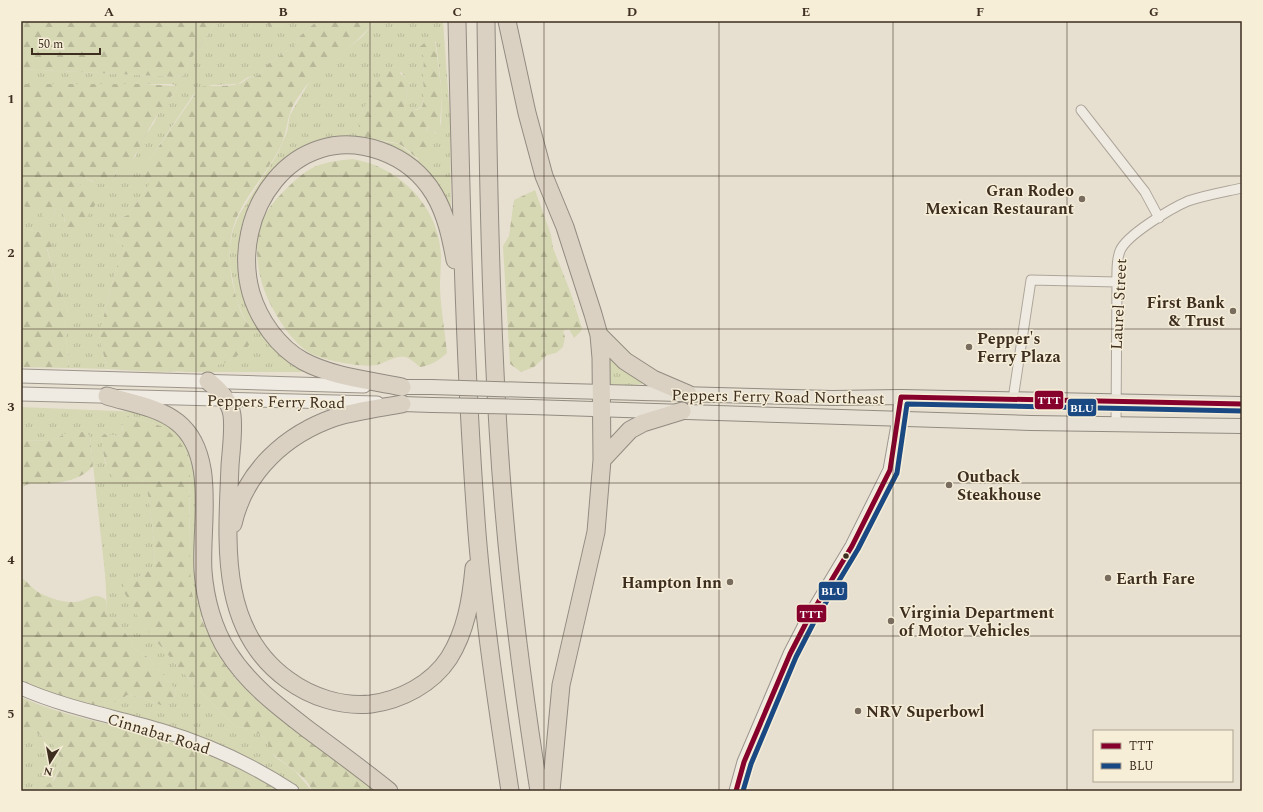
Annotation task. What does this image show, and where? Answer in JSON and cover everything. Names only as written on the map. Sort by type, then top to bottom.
[{"type":"highway","points":[[457,21],[464,314],[477,534],[496,699],[510,791]]},
{"type":"highway","points":[[486,21],[492,296],[500,457],[515,617],[539,791]]},
{"type":"highway","points":[[507,21],[527,113],[544,176],[564,227],[599,335],[603,392],[601,409],[602,460],[596,532],[561,685],[551,791]]},
{"type":"highway","points":[[402,387],[331,373],[316,368],[286,349],[262,319],[254,302],[249,283],[246,264],[247,244],[257,208],[264,193],[276,178],[290,164],[305,156],[338,144],[356,145],[376,149],[392,155],[408,165],[424,180],[442,211],[453,251],[464,314]]},
{"type":"highway","points":[[599,335],[626,361],[653,379],[688,394]]},
{"type":"highway","points":[[208,382],[218,389],[226,399],[232,414],[228,504],[229,575],[237,611],[253,644],[280,674],[295,685],[314,695],[331,701],[353,704],[371,704],[404,695],[423,684],[439,671],[449,658],[459,640],[467,614],[472,584],[477,534]]},
{"type":"highway","points":[[107,396],[166,414],[190,435],[197,448],[202,463],[204,478],[202,555],[206,594],[218,632],[227,651],[239,668],[271,702],[389,791]]},
{"type":"highway","points":[[229,556],[230,535],[241,500],[259,468],[271,455],[289,440],[316,425],[337,417],[402,404]]},
{"type":"highway","points":[[602,460],[630,430],[643,423],[682,411]]},
{"type":"main road","name":"Peppers Ferry Road","points":[[402,387],[530,390]]},
{"type":"main road","name":"Peppers Ferry Road Northeast","points":[[530,390],[832,398],[900,397],[1115,400],[1242,404]]},
{"type":"main road","name":"Peppers Ferry Road","points":[[402,404],[531,407]]},
{"type":"main road","name":"Peppers Ferry Road Northeast","points":[[531,407],[1116,425],[1242,426]]},
{"type":"street","points":[[1081,110],[1145,192],[1160,218]]},
{"type":"street","name":"Laurel Street","points":[[1116,425],[1117,260],[1120,250],[1134,234],[1187,202],[1207,195],[1242,188]]},
{"type":"street","points":[[1013,399],[1031,280],[1117,282]]},
{"type":"street","name":"Peppers Ferry Road","points":[[21,376],[402,387]]},
{"type":"street","name":"Peppers Ferry Road","points":[[21,394],[402,404]]},
{"type":"street","points":[[736,791],[744,762],[790,654],[807,621],[846,557],[882,489],[894,455],[899,419],[900,397]]},
{"type":"street","name":"Cinnabar Road","points":[[21,688],[68,706],[160,730],[200,743],[240,761],[292,791]]},
{"type":"green space","points":[[21,21],[217,21],[188,63],[184,75],[177,77],[21,69]]},
{"type":"green space","points":[[217,21],[265,21],[269,27],[280,26],[289,21],[317,21],[299,37],[298,43],[268,64],[258,76],[248,77],[238,84],[211,85],[193,95],[148,162],[149,185],[128,215],[116,220],[115,239],[125,247],[122,258],[116,268],[99,335],[107,369],[69,368],[65,327],[69,319],[67,308],[58,288],[43,233],[21,228],[21,205],[31,209],[43,209],[43,217],[54,215],[56,208],[59,208],[64,213],[64,222],[98,195],[75,182],[73,179],[75,175],[80,175],[93,182],[114,177],[117,170],[121,170],[136,156],[139,145],[154,123],[161,107],[177,90],[176,86],[172,84],[21,84],[21,69],[177,77],[184,75],[188,63]]},
{"type":"green space","points":[[265,21],[289,21],[280,26],[269,27]]},
{"type":"green space","points":[[317,21],[375,21],[328,67],[313,78],[301,92],[290,111],[279,149],[235,221],[230,243],[231,275],[239,307],[253,335],[252,341],[240,354],[224,363],[206,368],[165,372],[107,369],[99,335],[116,268],[122,258],[125,247],[115,239],[110,229],[116,220],[128,215],[149,185],[149,180],[143,176],[140,170],[142,164],[148,162],[200,87],[235,85],[250,77],[258,76],[268,64],[298,43],[299,37]]},
{"type":"green space","points":[[375,21],[443,21],[450,118],[451,212],[437,194],[365,144],[284,164],[240,276],[310,372],[179,372],[209,367],[231,360],[253,340],[253,333],[244,318],[236,298],[230,265],[230,246],[233,230],[239,215],[278,153],[287,132],[290,115],[311,79],[363,36]],"holes":[[[434,40],[436,42],[442,95],[441,128],[435,134],[434,129],[428,126],[418,160],[399,144],[365,138],[358,120],[368,100],[401,72],[410,84],[405,88],[407,94],[404,110],[408,111],[418,109],[421,106],[424,98],[424,56],[420,52]]]},
{"type":"green space","points":[[435,40],[442,95],[440,122],[443,135],[438,136],[433,129],[428,126],[426,130],[429,134],[428,159],[425,161],[421,160],[399,144],[364,137],[360,134],[358,120],[383,69],[394,68],[409,81],[409,86],[405,88],[407,94],[404,110],[408,111],[419,109],[422,106],[424,102],[424,56],[417,49],[427,41]]},
{"type":"green space","points":[[21,84],[142,84],[176,86],[177,90],[161,109],[125,172],[117,170],[113,178],[104,184],[94,182],[80,175],[75,175],[73,179],[75,182],[99,195],[100,198],[77,231],[73,232],[68,228],[65,222],[64,213],[59,208],[56,208],[52,220],[48,220],[43,217],[43,209],[31,209],[21,205]]},
{"type":"green space","points":[[353,159],[379,167],[403,182],[422,202],[430,214],[435,227],[441,255],[440,289],[447,353],[431,364],[420,367],[409,359],[401,357],[370,366],[352,364],[314,355],[303,348],[289,333],[274,311],[263,287],[257,248],[262,222],[270,207],[292,183],[310,169],[319,165]]},
{"type":"green space","points":[[535,190],[551,235],[553,248],[570,291],[582,328],[574,338],[569,329],[563,331],[565,337],[563,347],[556,353],[547,355],[534,367],[521,372],[510,364],[503,246],[509,236],[514,200]]},
{"type":"green space","points":[[21,228],[43,233],[52,239],[52,246],[47,249],[58,288],[67,308],[69,319],[65,327],[69,368],[21,367]]},
{"type":"green space","points":[[606,352],[643,382],[642,384],[618,387],[609,384]]},
{"type":"green space","points":[[21,407],[140,412],[170,425],[194,456],[205,617],[200,617],[196,609],[191,589],[189,569],[190,463],[185,450],[161,426],[128,416],[122,426],[122,434],[118,436],[104,434],[101,437],[105,463],[114,477],[133,477],[145,482],[147,488],[154,538],[154,566],[142,575],[127,580],[143,626],[196,687],[235,726],[249,729],[261,735],[268,743],[274,756],[295,771],[312,791],[291,785],[259,764],[240,754],[182,730],[101,708],[108,702],[118,702],[127,695],[140,697],[163,706],[176,695],[174,688],[149,658],[135,649],[121,626],[109,619],[105,614],[107,608],[105,574],[90,437],[65,434],[51,441],[21,440]]},
{"type":"green space","points":[[128,416],[161,426],[176,437],[185,450],[190,464],[189,545],[191,589],[196,609],[234,677],[261,704],[379,791],[312,791],[305,779],[268,749],[268,743],[261,735],[249,729],[235,726],[196,687],[143,626],[124,592],[124,584],[127,580],[146,573],[154,565],[154,538],[147,488],[145,482],[133,477],[122,481],[114,478],[110,474],[105,462],[101,437],[104,434],[118,436],[122,434],[123,420]]},
{"type":"green space","points":[[87,432],[90,437],[93,466],[88,471],[76,478],[63,482],[31,484],[21,488],[21,440],[51,441],[65,434]]},
{"type":"green space","points":[[21,578],[41,594],[60,601],[79,602],[94,596],[102,597],[106,600],[107,608],[105,614],[121,626],[135,649],[149,658],[174,688],[176,695],[174,702],[163,706],[140,697],[127,695],[118,702],[108,702],[101,708],[67,700],[21,682]]},
{"type":"green space","points":[[21,697],[71,715],[158,736],[190,746],[251,774],[280,791],[39,791],[55,779],[61,759],[52,742],[32,730],[21,728]]},
{"type":"green space","points":[[21,728],[32,730],[52,742],[61,759],[52,781],[44,788],[38,790],[21,791]]},
{"type":"transit line","name":"TTT","points":[[736,791],[744,762],[790,654],[807,621],[852,546],[890,470],[901,397],[1242,404]]},
{"type":"transit line","name":"BLU","points":[[743,791],[751,764],[796,657],[813,624],[858,549],[897,473],[907,404],[1242,411]]},
{"type":"place","name":"Gran Rodeo Mexican Restaurant","points":[[1082,199]]},
{"type":"place","name":"First Bank & Trust","points":[[1233,311]]},
{"type":"place","name":"Pepper's Ferry Plaza","points":[[969,347]]},
{"type":"place","name":"Outback Steakhouse","points":[[949,485]]},
{"type":"place","name":"Earth Fare","points":[[1108,578]]},
{"type":"place","name":"Hampton Inn","points":[[730,582]]},
{"type":"place","name":"Virginia Department of Motor Vehicles","points":[[891,621]]},
{"type":"place","name":"NRV Superbowl","points":[[858,711]]}]
